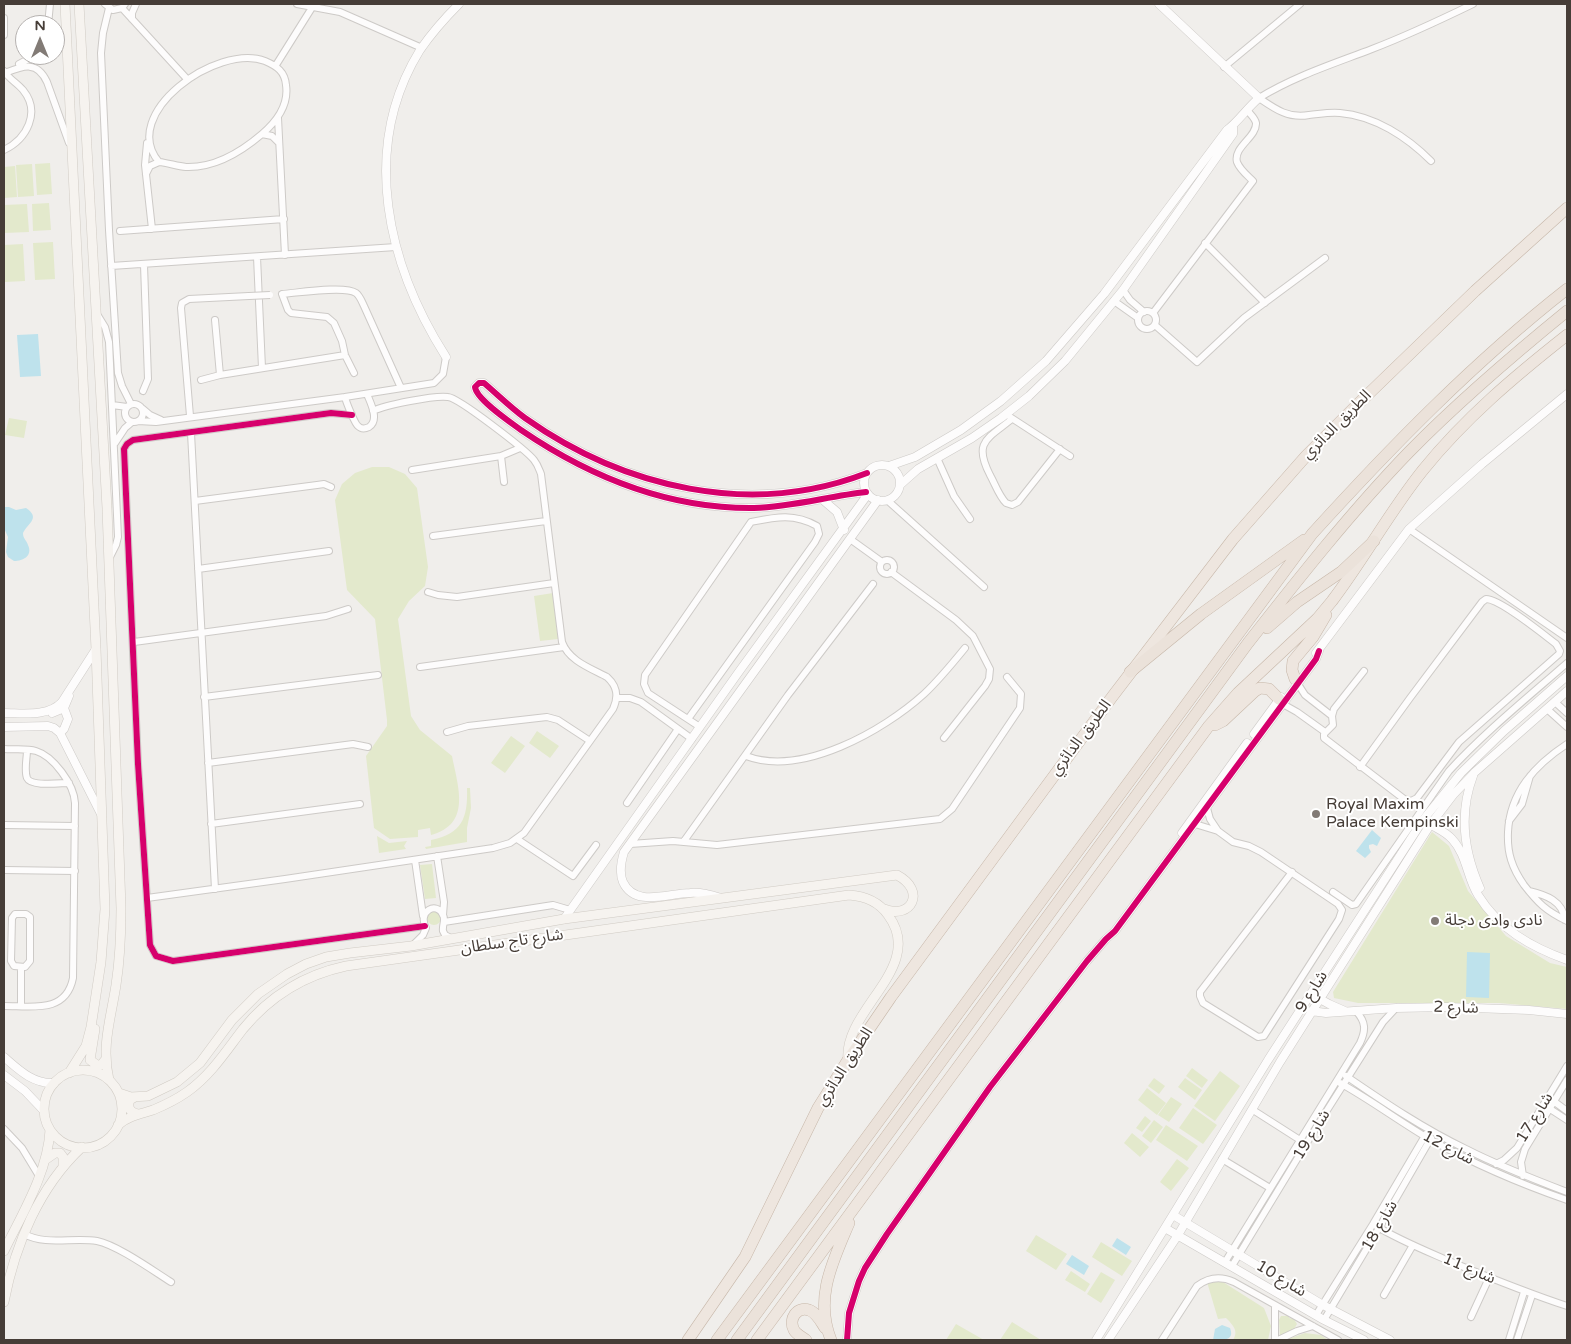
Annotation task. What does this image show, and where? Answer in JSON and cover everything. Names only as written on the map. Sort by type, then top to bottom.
[{"type":"highway","name":"الطريق الدائري","points":[[688,1340],[745,1257],[818,1108],[848,1060],[976,879],[1130,672],[1233,539],[1306,456],[1416,347],[1567,208]]},
{"type":"highway","points":[[717,1340],[1312,534],[1398,442],[1484,358],[1567,290]]},
{"type":"highway","points":[[737,1340],[1248,643],[1311,563],[1410,452],[1497,370],[1567,311]]},
{"type":"highway","points":[[757,1340],[1208,727],[1238,693],[1317,619],[1332,601],[1424,470],[1460,428],[1491,398],[1567,335]]},
{"type":"highway","points":[[1130,672],[1201,614],[1312,534]]},
{"type":"highway","points":[[1248,643],[1297,602],[1341,572],[1374,541]]},
{"type":"highway","points":[[1296,681],[1292,670],[1293,661],[1313,637],[1332,601]]},
{"type":"highway","points":[[1208,727],[1223,721],[1260,688],[1269,689],[1280,702]]},
{"type":"highway","points":[[829,1336],[824,1298],[828,1274],[859,1202]]},
{"type":"highway","points":[[806,1340],[792,1328],[793,1316],[798,1311],[804,1309],[815,1313],[829,1336]]},
{"type":"highway","points":[[683,1340],[695,1330]]},
{"type":"main road","points":[[65,4],[96,649],[104,917],[94,1017],[94,1038],[90,1060],[94,1065],[99,1065],[105,1060]]},
{"type":"main road","points":[[79,4],[108,560],[121,908],[119,964],[106,1040],[105,1060],[108,1080]]},
{"type":"main road","name":"شارع تاج سلطان","points":[[118,1093],[135,1097],[155,1093],[169,1087],[200,1063],[240,1011],[267,987],[287,974],[316,960],[336,955],[411,946],[564,918],[898,875],[908,882],[914,895],[908,907],[898,911],[882,908],[867,898],[849,895],[385,960],[328,970],[299,982],[268,1003],[244,1028],[210,1072],[187,1092],[163,1106],[138,1114],[118,1124]]},
{"type":"main road","points":[[848,1060],[848,1044],[853,1030],[889,977],[897,952],[898,940],[893,922],[882,908]]},
{"type":"main road","points":[[69,1073],[86,1046],[94,1017]]},
{"type":"main road","points":[[4,1251],[45,1160],[50,1130],[44,1111],[46,1096],[54,1083],[69,1073],[79,1070],[90,1071],[100,1074],[108,1080],[118,1093],[122,1109],[118,1124],[115,1131],[104,1142],[82,1147],[64,1142],[50,1130]]},
{"type":"main road","points":[[135,1097],[130,1100],[129,1108],[131,1112],[138,1114]]},
{"type":"main road","points":[[4,1302],[14,1262],[24,1234],[42,1198],[63,1166],[82,1147]]},
{"type":"main road","points":[[45,1160],[55,1153],[60,1153],[63,1157],[63,1166]]},
{"type":"street","points":[[132,19],[132,12],[136,4]]},
{"type":"street","points":[[297,4],[313,6],[351,16],[422,48]]},
{"type":"street","points":[[186,79],[132,19],[124,6],[113,10],[107,6],[101,54],[118,373],[129,406],[126,417],[135,421],[156,422],[190,416],[348,397],[437,381],[443,374],[446,357],[418,308],[396,247],[387,193],[387,152],[395,106],[407,74],[422,48],[459,4]]},
{"type":"street","points":[[1159,4],[1224,67],[1274,108],[1290,115],[1302,116],[1327,112],[1340,113],[1368,120],[1402,137],[1431,161]]},
{"type":"street","points":[[1224,67],[1300,4]]},
{"type":"street","points":[[889,466],[915,457],[961,430],[1007,395],[1046,361],[1090,312],[1227,130],[1233,127],[1246,110],[1260,98],[1300,76],[1382,45],[1473,4]]},
{"type":"street","points":[[276,65],[313,6]]},
{"type":"street","points":[[4,18],[4,35]]},
{"type":"street","points":[[146,174],[150,166],[159,162],[188,167],[212,163],[239,151],[262,134],[278,118],[285,101],[287,90],[282,72],[276,65],[254,59],[231,59],[200,71],[186,79],[171,94],[160,108],[150,129],[145,157],[146,174],[152,229]]},
{"type":"street","points":[[4,150],[13,146],[21,138],[26,132],[31,118],[30,104],[27,96],[5,74],[24,65]]},
{"type":"street","points":[[31,65],[46,78],[72,149]]},
{"type":"street","points":[[1153,313],[1253,181],[1240,168],[1237,160],[1239,151],[1256,126],[1255,120],[1246,110]]},
{"type":"street","points":[[278,118],[285,255]]},
{"type":"street","points":[[1060,449],[1018,502],[1012,505],[1006,503],[984,463],[982,453],[984,443],[988,438],[1065,361],[1123,290],[1233,134],[1233,127]]},
{"type":"street","points":[[262,134],[272,136],[279,143]]},
{"type":"street","points":[[148,139],[150,148],[159,162]]},
{"type":"street","points":[[120,231],[284,219]]},
{"type":"street","points":[[1205,243],[1265,303]]},
{"type":"street","points":[[112,266],[396,247]]},
{"type":"street","points":[[257,257],[262,368]]},
{"type":"street","points":[[1156,326],[1197,362],[1237,324],[1325,258]]},
{"type":"street","points":[[143,390],[148,379],[144,265]]},
{"type":"street","points":[[190,416],[181,308],[182,303],[189,299],[329,290],[356,293],[364,306],[401,388]]},
{"type":"street","points":[[1123,290],[1130,300],[1144,312]]},
{"type":"street","points":[[282,294],[286,306],[291,313],[327,317],[334,323],[342,341],[345,355],[354,373]]},
{"type":"street","points":[[1114,301],[1138,318],[1142,328],[1150,330],[1156,326],[1157,320],[1153,313],[1149,311],[1144,312],[1138,318]]},
{"type":"street","points":[[96,313],[105,327],[108,337],[115,444],[118,537],[113,553],[108,560]]},
{"type":"street","points":[[215,320],[220,375]]},
{"type":"street","points":[[201,380],[220,375],[345,355]]},
{"type":"street","points":[[900,485],[898,474],[889,466],[882,464],[875,466],[867,472],[824,486],[777,494],[732,494],[670,485],[630,473],[592,457],[524,418],[484,383],[479,383],[475,386],[476,392],[512,424],[541,444],[586,469],[633,488],[684,502],[735,507],[774,506],[867,493],[878,500],[887,500],[896,494],[900,485],[918,469],[1010,417]]},
{"type":"street","points":[[348,397],[348,406],[356,425],[365,428],[373,423],[371,393]]},
{"type":"street","points":[[1106,939],[1112,928],[1205,806],[1296,681],[1312,656],[1319,651],[1409,529],[1482,464],[1567,394]]},
{"type":"street","points":[[147,898],[501,846],[517,839],[524,833],[613,709],[617,698],[614,686],[607,677],[575,660],[564,647],[539,468],[531,457],[458,401],[448,397],[373,408]]},
{"type":"street","points":[[112,405],[138,405],[150,415],[162,420]]},
{"type":"street","points":[[115,444],[125,428],[142,417],[143,409]]},
{"type":"street","points":[[352,412],[331,413],[133,440],[126,444],[124,449],[138,764],[150,945],[153,952],[161,959],[173,962],[425,926]]},
{"type":"street","points":[[1010,417],[1070,456]]},
{"type":"street","points":[[191,433],[214,889]]},
{"type":"street","points":[[412,470],[499,457],[520,448]]},
{"type":"street","points":[[499,457],[502,482]]},
{"type":"street","points":[[937,458],[954,496],[970,519]]},
{"type":"street","points":[[564,918],[700,726],[844,530],[867,493],[864,482],[867,472]]},
{"type":"street","points":[[195,502],[324,484],[331,487]]},
{"type":"street","points":[[823,500],[837,512],[844,530]]},
{"type":"street","points":[[723,898],[696,893],[648,898],[633,894],[623,884],[621,872],[622,859],[630,844],[878,500]]},
{"type":"street","points":[[887,500],[984,587]]},
{"type":"street","points":[[688,719],[815,542],[819,534],[817,526],[805,519],[783,516],[751,522],[645,675],[644,684],[648,693],[688,719],[700,726]]},
{"type":"street","points":[[433,536],[546,521]]},
{"type":"street","points":[[1409,529],[1567,638]]},
{"type":"street","points":[[850,539],[882,562],[880,567],[882,572],[887,574],[891,572],[965,628],[979,646],[990,669],[989,679],[985,686],[944,738]]},
{"type":"street","points":[[198,569],[329,551]]},
{"type":"street","points":[[428,592],[456,597],[554,583]]},
{"type":"street","points":[[684,842],[788,695],[872,584]]},
{"type":"street","points":[[1360,767],[1486,599],[1497,602],[1559,647],[1559,654],[1459,742],[1414,800],[1411,801],[1360,767],[1324,737],[1333,725],[1332,716],[1334,709],[1364,671]]},
{"type":"street","points":[[134,642],[326,616],[348,609]]},
{"type":"street","points":[[420,667],[564,647]]},
{"type":"street","points":[[746,756],[767,761],[792,760],[818,754],[859,738],[900,713],[922,695],[943,675],[965,648]]},
{"type":"street","points":[[40,712],[56,708],[62,702],[96,649]]},
{"type":"street","points":[[1333,892],[1352,905],[1356,904],[1449,771],[1495,726],[1567,664]]},
{"type":"street","points":[[204,697],[378,675]]},
{"type":"street","name":"شارع 9","points":[[1096,1340],[1268,1060],[1423,820],[1460,773],[1504,730],[1567,676]]},
{"type":"street","points":[[630,844],[684,842],[717,845],[940,819],[952,809],[1020,708],[1022,694],[1007,677]]},
{"type":"street","points":[[1296,681],[1305,695],[1332,716]]},
{"type":"street","points":[[60,733],[68,719],[64,708],[70,689]]},
{"type":"street","name":"شارع 9","points":[[1108,1340],[1178,1235],[1278,1067],[1430,825],[1453,795],[1475,772],[1567,691]]},
{"type":"street","points":[[617,698],[630,698],[641,702],[692,739]]},
{"type":"street","points":[[1280,702],[1326,732]]},
{"type":"street","points":[[1555,702],[1567,713]]},
{"type":"street","points":[[4,713],[52,713],[64,708]]},
{"type":"street","points":[[1548,709],[1567,728]]},
{"type":"street","points":[[26,713],[26,726]]},
{"type":"street","points":[[447,732],[468,726],[547,717],[558,720],[590,741]]},
{"type":"street","points":[[4,727],[48,726],[60,733],[101,814]]},
{"type":"street","points":[[627,803],[678,729]]},
{"type":"street","points":[[1504,730],[1512,739]]},
{"type":"street","points":[[208,763],[353,744],[368,747]]},
{"type":"street","points":[[1566,921],[1537,902],[1520,879],[1510,860],[1508,822],[1514,801],[1523,784],[1551,754],[1567,744]]},
{"type":"street","points":[[4,750],[27,750],[38,752],[48,757],[69,782],[75,797],[73,978],[71,985],[63,998],[56,1004],[46,1006],[4,1006]]},
{"type":"street","points":[[27,750],[26,776],[30,782],[36,784],[69,782]]},
{"type":"street","points":[[1475,772],[1466,801],[1464,816],[1466,844],[1472,868],[1490,911]]},
{"type":"street","points":[[211,824],[360,804]]},
{"type":"street","points":[[847,1340],[849,1313],[859,1281],[887,1234],[990,1087],[1087,961],[1115,931],[1195,824],[1205,806]]},
{"type":"street","points":[[1205,806],[1210,819],[1218,831]]},
{"type":"street","points":[[1423,820],[1446,833],[1457,845],[1475,889],[1500,923],[1529,944],[1567,960]]},
{"type":"street","points":[[1195,824],[1218,831],[1234,842],[1261,852],[1292,872],[1341,906],[1342,912],[1264,1036],[1258,1038],[1203,1003],[1200,992],[1292,872]]},
{"type":"street","points":[[4,825],[75,826]]},
{"type":"street","points":[[517,839],[574,876],[596,845]]},
{"type":"street","points":[[437,856],[444,902],[442,931],[445,935],[454,939]]},
{"type":"street","points":[[411,946],[426,930],[415,860]]},
{"type":"street","points":[[4,870],[75,871]]},
{"type":"street","points":[[1529,891],[1543,895],[1557,903],[1562,908],[1566,921]]},
{"type":"street","points":[[444,918],[553,905],[570,910]]},
{"type":"street","points":[[423,916],[426,911],[432,909],[440,911],[444,918]]},
{"type":"street","points":[[15,914],[26,914],[30,918],[30,962],[27,966],[20,967],[14,966],[11,961],[12,918],[15,914]]},
{"type":"street","points":[[20,967],[21,1006]]},
{"type":"street","points":[[1325,971],[1335,977]]},
{"type":"street","name":"شارع 2","points":[[1311,994],[1345,1011]]},
{"type":"street","name":"شارع 2","points":[[1303,1007],[1313,1012],[1326,1014],[1396,1008],[1447,1007],[1567,1014]]},
{"type":"street","name":"شارع 19","points":[[1225,1262],[1235,1252],[1383,1022],[1396,1008]]},
{"type":"street","name":"شارع 19","points":[[1232,1266],[1235,1252],[1270,1188],[1360,1043],[1365,1029],[1364,1022],[1356,1011]]},
{"type":"street","points":[[4,1057],[36,1081],[54,1083]]},
{"type":"street","points":[[1268,1060],[1278,1067]]},
{"type":"street","points":[[13,1065],[5,1075],[25,1091],[44,1111]]},
{"type":"street","name":"شارع 17","points":[[1496,1164],[1517,1148],[1567,1066]]},
{"type":"street","name":"شارع 12","points":[[1342,1073],[1432,1130],[1496,1164],[1567,1192]]},
{"type":"street","name":"شارع 17","points":[[1523,1176],[1521,1162],[1525,1149],[1567,1080]]},
{"type":"street","name":"شارع 12","points":[[1337,1081],[1427,1138],[1520,1182],[1567,1200]]},
{"type":"street","points":[[1548,1097],[1567,1111]]},
{"type":"street","points":[[1544,1104],[1567,1120]]},
{"type":"street","points":[[1252,1110],[1300,1140]]},
{"type":"street","points":[[4,1129],[22,1148],[39,1176]]},
{"type":"street","name":"شارع 18","points":[[1316,1315],[1432,1130]]},
{"type":"street","name":"شارع 18","points":[[1324,1320],[1380,1228],[1427,1138]]},
{"type":"street","points":[[1222,1159],[1270,1188]]},
{"type":"street","name":"شارع 10","points":[[1173,1215],[1323,1305],[1390,1340]]},
{"type":"street","name":"شارع 11","points":[[1373,1224],[1413,1245],[1490,1278],[1532,1295],[1567,1306]]},
{"type":"street","name":"شارع 10","points":[[1165,1228],[1324,1320],[1364,1340]]},
{"type":"street","points":[[24,1234],[44,1240],[90,1240],[102,1242],[118,1249],[171,1282]]},
{"type":"street","points":[[1384,1295],[1413,1245]]},
{"type":"street","points":[[1137,1272],[1148,1279]]},
{"type":"street","points":[[1162,1340],[1192,1292],[1203,1282],[1222,1278],[1338,1340]]},
{"type":"street","points":[[1471,1317],[1490,1278]]},
{"type":"street","points":[[1510,1340],[1524,1292]]},
{"type":"street","points":[[1517,1340],[1532,1295]]},
{"type":"street","points":[[1275,1305],[1277,1340],[1313,1326]]},
{"type":"green space","points":[[50,163],[52,194],[37,195],[35,164]]},
{"type":"green space","points":[[32,164],[34,196],[18,197],[16,165]]},
{"type":"green space","points":[[15,166],[17,197],[4,198],[4,167]]},
{"type":"green space","points":[[49,203],[51,230],[33,231],[32,204]]},
{"type":"green space","points":[[27,204],[29,232],[4,233],[4,205]]},
{"type":"green space","points":[[53,242],[55,279],[35,280],[33,243]]},
{"type":"green space","points":[[23,244],[25,281],[5,282],[4,245]]},
{"type":"green space","points":[[9,418],[27,421],[24,438],[5,435]]},
{"type":"green space","points":[[372,467],[389,467],[405,474],[417,488],[428,567],[425,586],[409,601],[398,619],[411,716],[420,730],[452,756],[459,792],[457,813],[452,822],[444,830],[431,835],[430,828],[418,830],[418,837],[390,839],[374,828],[366,756],[387,726],[375,619],[347,590],[335,500],[342,484],[355,473]]},
{"type":"green space","points":[[553,593],[558,639],[540,641],[534,596]]},
{"type":"green space","points":[[537,731],[559,746],[550,758],[529,743]]},
{"type":"green space","points":[[511,736],[525,746],[505,773],[491,763]]},
{"type":"green space","points":[[467,788],[470,788],[471,808],[467,828],[467,842],[426,849],[425,847],[431,846],[431,840],[450,834],[461,823],[466,808]]},
{"type":"green space","name":"نادى وادى دجلة","points":[[1432,832],[1449,846],[1468,891],[1506,936],[1550,963],[1567,967],[1567,1009],[1499,1003],[1358,1003],[1334,998],[1333,992]]},
{"type":"green space","points":[[377,836],[389,843],[407,841],[404,846],[406,849],[379,853]]},
{"type":"green space","points":[[432,864],[436,898],[425,899],[420,865]]},
{"type":"green space","points":[[434,911],[439,913],[441,918],[439,923],[434,925],[429,923],[427,918],[429,913]]},
{"type":"green space","points":[[1192,1068],[1208,1080],[1202,1088],[1186,1076]]},
{"type":"green space","points":[[1220,1071],[1240,1086],[1215,1121],[1194,1106]]},
{"type":"green space","points":[[1154,1078],[1165,1086],[1159,1094],[1148,1086]]},
{"type":"green space","points":[[1185,1078],[1202,1090],[1195,1100],[1178,1087]]},
{"type":"green space","points":[[1147,1088],[1166,1103],[1157,1115],[1138,1100]]},
{"type":"green space","points":[[1171,1097],[1182,1104],[1169,1122],[1158,1115]]},
{"type":"green space","points":[[1193,1108],[1217,1125],[1203,1144],[1179,1128]]},
{"type":"green space","points":[[1145,1116],[1151,1121],[1142,1132],[1136,1128]]},
{"type":"green space","points":[[1154,1120],[1163,1127],[1151,1143],[1142,1136]]},
{"type":"green space","points":[[1166,1125],[1198,1146],[1187,1161],[1156,1140]]},
{"type":"green space","points":[[1132,1133],[1149,1147],[1140,1157],[1124,1143]]},
{"type":"green space","points":[[1177,1159],[1189,1168],[1171,1191],[1160,1182]]},
{"type":"green space","points":[[1036,1235],[1067,1254],[1056,1270],[1026,1251]]},
{"type":"green space","points":[[1101,1242],[1132,1261],[1122,1276],[1092,1257]]},
{"type":"green space","points":[[1071,1271],[1090,1284],[1085,1292],[1065,1280]]},
{"type":"green space","points":[[1101,1272],[1115,1280],[1101,1303],[1087,1294]]},
{"type":"green space","points":[[1207,1282],[1223,1282],[1264,1308],[1271,1326],[1268,1340],[1233,1340],[1235,1337],[1234,1328],[1226,1318],[1218,1319]]},
{"type":"green space","points":[[1281,1316],[1289,1316],[1297,1324],[1294,1329],[1280,1337],[1279,1320]]},
{"type":"green space","points":[[1012,1322],[1041,1340],[1000,1340]]},
{"type":"green space","points":[[956,1324],[984,1340],[946,1340]]},
{"type":"green space","points":[[1305,1333],[1321,1335],[1328,1340],[1285,1340]]},
{"type":"water","points":[[38,334],[41,376],[20,377],[17,335]]},
{"type":"water","points":[[4,507],[16,510],[26,508],[33,515],[32,520],[23,533],[29,552],[21,560],[14,561],[8,557],[6,552],[8,537],[4,528]]},
{"type":"water","points":[[1372,830],[1381,838],[1377,846],[1369,845],[1371,852],[1365,858],[1356,851]]},
{"type":"water","points":[[1467,952],[1490,953],[1489,998],[1466,997]]},
{"type":"water","points":[[1117,1238],[1131,1247],[1126,1255],[1112,1246]]},
{"type":"water","points":[[1072,1255],[1089,1266],[1084,1275],[1066,1264]]},
{"type":"water","points":[[1222,1325],[1230,1328],[1231,1335],[1227,1339],[1213,1340],[1215,1329]]},
{"type":"cycle path","points":[[866,492],[782,506],[754,508],[722,507],[691,503],[661,496],[602,476],[547,447],[494,410],[481,398],[475,387],[479,383],[484,383],[525,418],[563,442],[604,462],[646,478],[690,489],[734,494],[779,493],[823,486],[867,473]]},
{"type":"cycle path","points":[[352,415],[331,413],[133,440],[124,449],[138,764],[150,945],[156,956],[173,961],[425,926]]},
{"type":"cycle path","points":[[847,1340],[849,1313],[859,1281],[887,1234],[990,1087],[1087,961],[1115,931],[1316,659],[1319,651]]},
{"type":"place","name":"Royal Maxim Palace Kempinski","points":[[1316,814]]},
{"type":"place","name":"نادى وادى دجلة","points":[[1435,921]]}]
